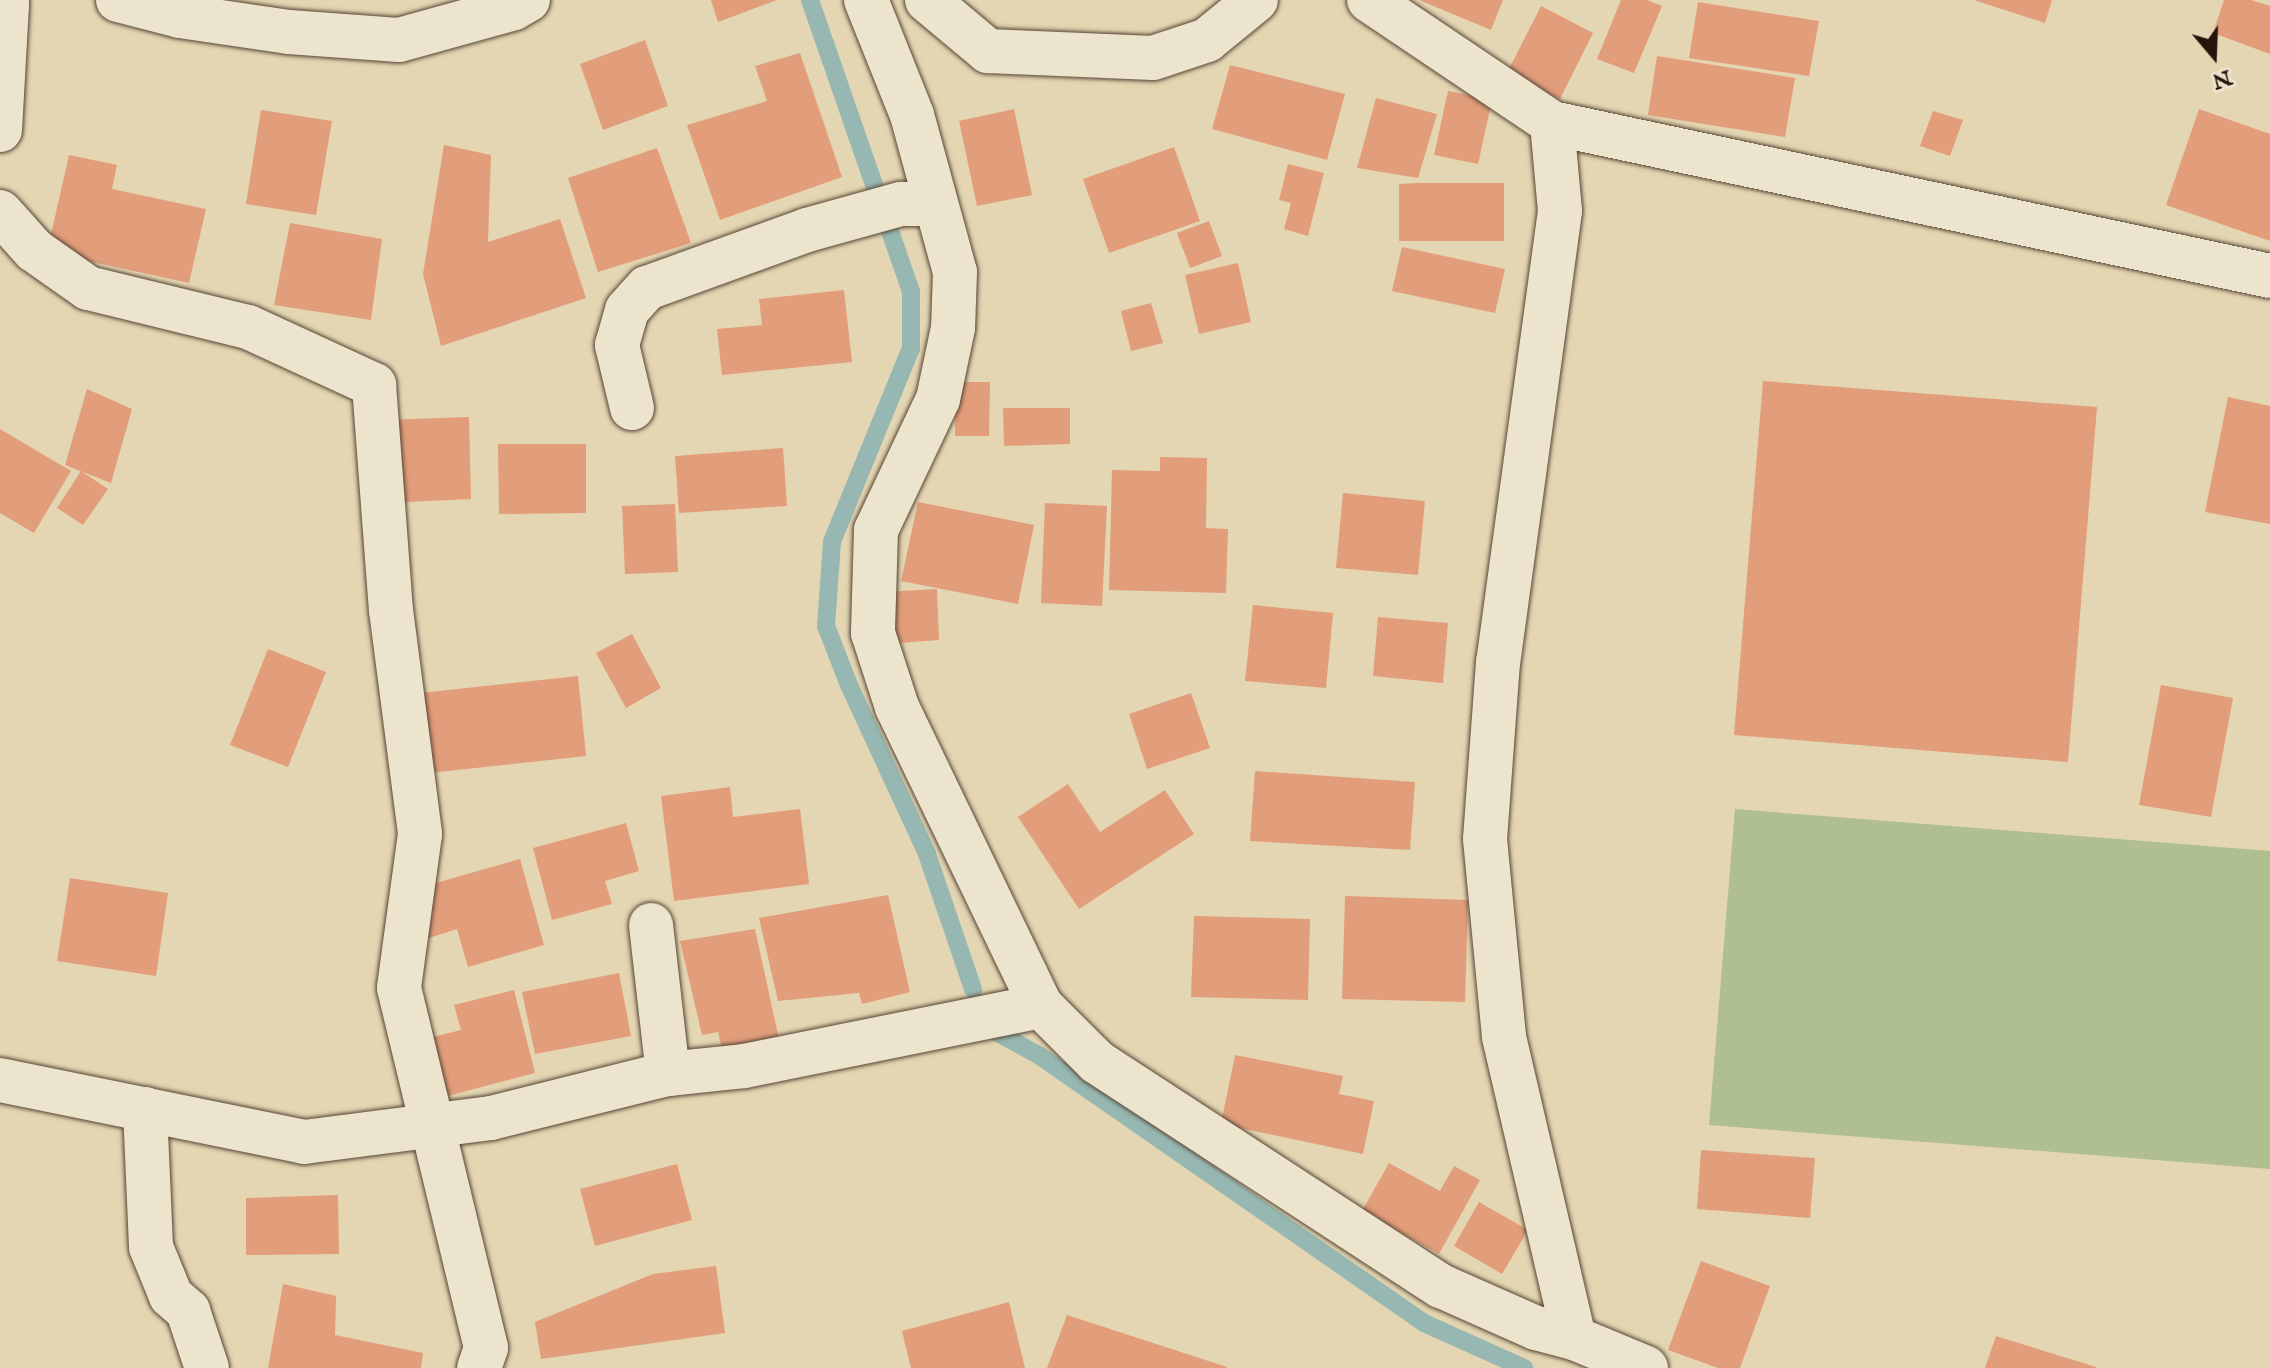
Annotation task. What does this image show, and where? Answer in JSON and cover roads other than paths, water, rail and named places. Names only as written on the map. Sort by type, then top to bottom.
[{"type":"street","points":[[118,0],[180,16],[273,30],[399,40],[514,8],[528,0]]},
{"type":"street","points":[[866,0],[912,115],[918,204],[955,272],[953,328],[938,399],[876,530],[873,633],[897,707],[1041,1006],[1097,1062],[1441,1286],[1536,1328],[1574,1338],[1646,1368]]},
{"type":"street","points":[[927,0],[988,51],[1153,58],[1207,40],[1256,0]]},
{"type":"street","points":[[1369,0],[1552,123],[2270,276]]},
{"type":"street","points":[[0,130],[11,1]]},
{"type":"street","points":[[1552,123],[1560,211],[1498,662],[1485,839],[1504,1037],[1574,1338]]},
{"type":"street","points":[[632,408],[617,345],[627,310],[647,288],[807,230],[918,204]]},
{"type":"street","points":[[0,212],[34,250],[88,288],[248,327],[374,385],[391,610],[420,834],[399,988],[486,1348],[479,1368]]},
{"type":"street","points":[[651,925],[668,1074]]},
{"type":"street","points":[[0,1080],[304,1142],[491,1118],[668,1074],[744,1066],[1041,1006]]},
{"type":"street","points":[[145,1109],[151,1247],[171,1296],[188,1311],[207,1368]]},
{"type":"waterway","points":[[810,0],[911,291],[911,348],[832,542],[826,626],[849,685],[927,854],[973,989]]},
{"type":"waterway","points":[[989,1028],[1040,1056],[1424,1323],[1524,1368]]}]
